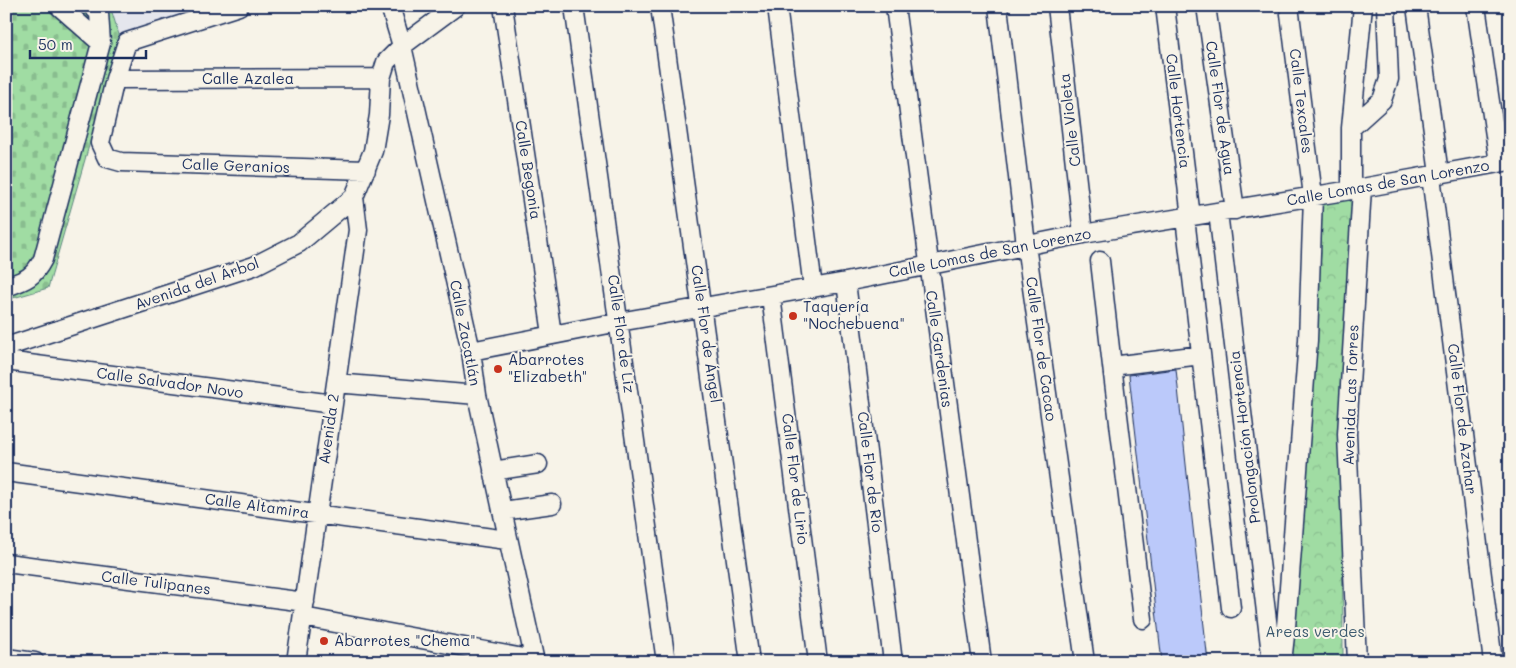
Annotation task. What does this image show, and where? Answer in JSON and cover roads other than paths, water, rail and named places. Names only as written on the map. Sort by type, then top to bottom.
[{"type":"street","points":[[59,6],[101,43]]},
{"type":"street","points":[[6,286],[26,280],[36,272],[43,259],[101,43],[99,13],[92,6]]},
{"type":"street","points":[[115,79],[127,42],[239,6]]},
{"type":"street","name":"Calle Zacatlán","points":[[390,6],[402,46],[471,351],[477,396],[534,661]]},
{"type":"street","name":"Avenida del Árbol","points":[[6,347],[254,266],[298,243],[354,197],[373,151],[379,114],[381,78],[386,62],[402,46],[456,6]]},
{"type":"street","name":"Calle Begonia","points":[[503,6],[552,334]]},
{"type":"street","name":"Calle Flor de Liz","points":[[574,6],[620,322],[666,662]]},
{"type":"street","name":"Calle Flor de Ángel","points":[[660,6],[750,662]]},
{"type":"street","points":[[777,6],[813,288]]},
{"type":"street","name":"Calle Gardenias","points":[[895,6],[982,662]]},
{"type":"street","name":"Calle Flor de Cacao","points":[[998,6],[1026,245],[1085,662]]},
{"type":"street","name":"Calle Violeta","points":[[1057,6],[1083,234]]},
{"type":"street","name":"Calle Hortencia","points":[[1165,6],[1201,355],[1231,608]]},
{"type":"street","name":"Calle Flor de Agua","points":[[1206,6],[1226,211]]},
{"type":"street","name":"Calle Texcales","points":[[1282,662],[1308,340],[1314,196],[1289,6]]},
{"type":"street","name":"Avenida Las Torres","points":[[1357,662],[1347,434],[1356,189],[1351,128],[1363,6]]},
{"type":"street","points":[[1351,128],[1382,100],[1389,79],[1386,6]]},
{"type":"street","name":"Calle Flor de Azahar","points":[[1416,6],[1493,662]]},
{"type":"street","points":[[1476,6],[1504,162]]},
{"type":"street","name":"Calle Azalea","points":[[115,79],[381,78]]},
{"type":"street","name":"Calle Geranios","points":[[115,79],[100,143],[107,158],[122,162],[366,170]]},
{"type":"street","name":"Calle Lomas de San Lorenzo","points":[[471,351],[552,334],[846,282],[1083,234],[1356,189],[1504,162]]},
{"type":"street","name":"Avenida 2","points":[[296,662],[358,230],[354,197]]},
{"type":"street","name":"Prolongación Hortencia","points":[[1226,211],[1272,662]]},
{"type":"street","points":[[1100,261],[1143,619]]},
{"type":"street","name":"Calle Flor de Río","points":[[846,282],[893,662]]},
{"type":"street","name":"Calle Flor de Lirio","points":[[772,296],[818,662]]},
{"type":"street","points":[[1112,366],[1201,355]]},
{"type":"street","name":"Calle Salvador Novo","points":[[6,361],[333,404]]},
{"type":"street","points":[[336,384],[477,396]]},
{"type":"street","points":[[493,471],[538,464]]},
{"type":"street","name":"Calle Altamira","points":[[6,472],[507,540]]},
{"type":"street","points":[[502,511],[552,504]]},
{"type":"street","name":"Calle Tulipanes","points":[[6,563],[304,610],[534,661]]},
{"type":"street","points":[[6,658],[35,662]]},
{"type":"place","name":"Taquería \"Nochebuena\"","points":[[793,316]]},
{"type":"place","name":"Abarrotes \"Elizabeth\"","points":[[498,369]]},
{"type":"place","name":"Abarrotes \"Chema\"","points":[[324,641]]},
{"type":"park label","name":"Areas verdes","points":[[1315,632]]}]
